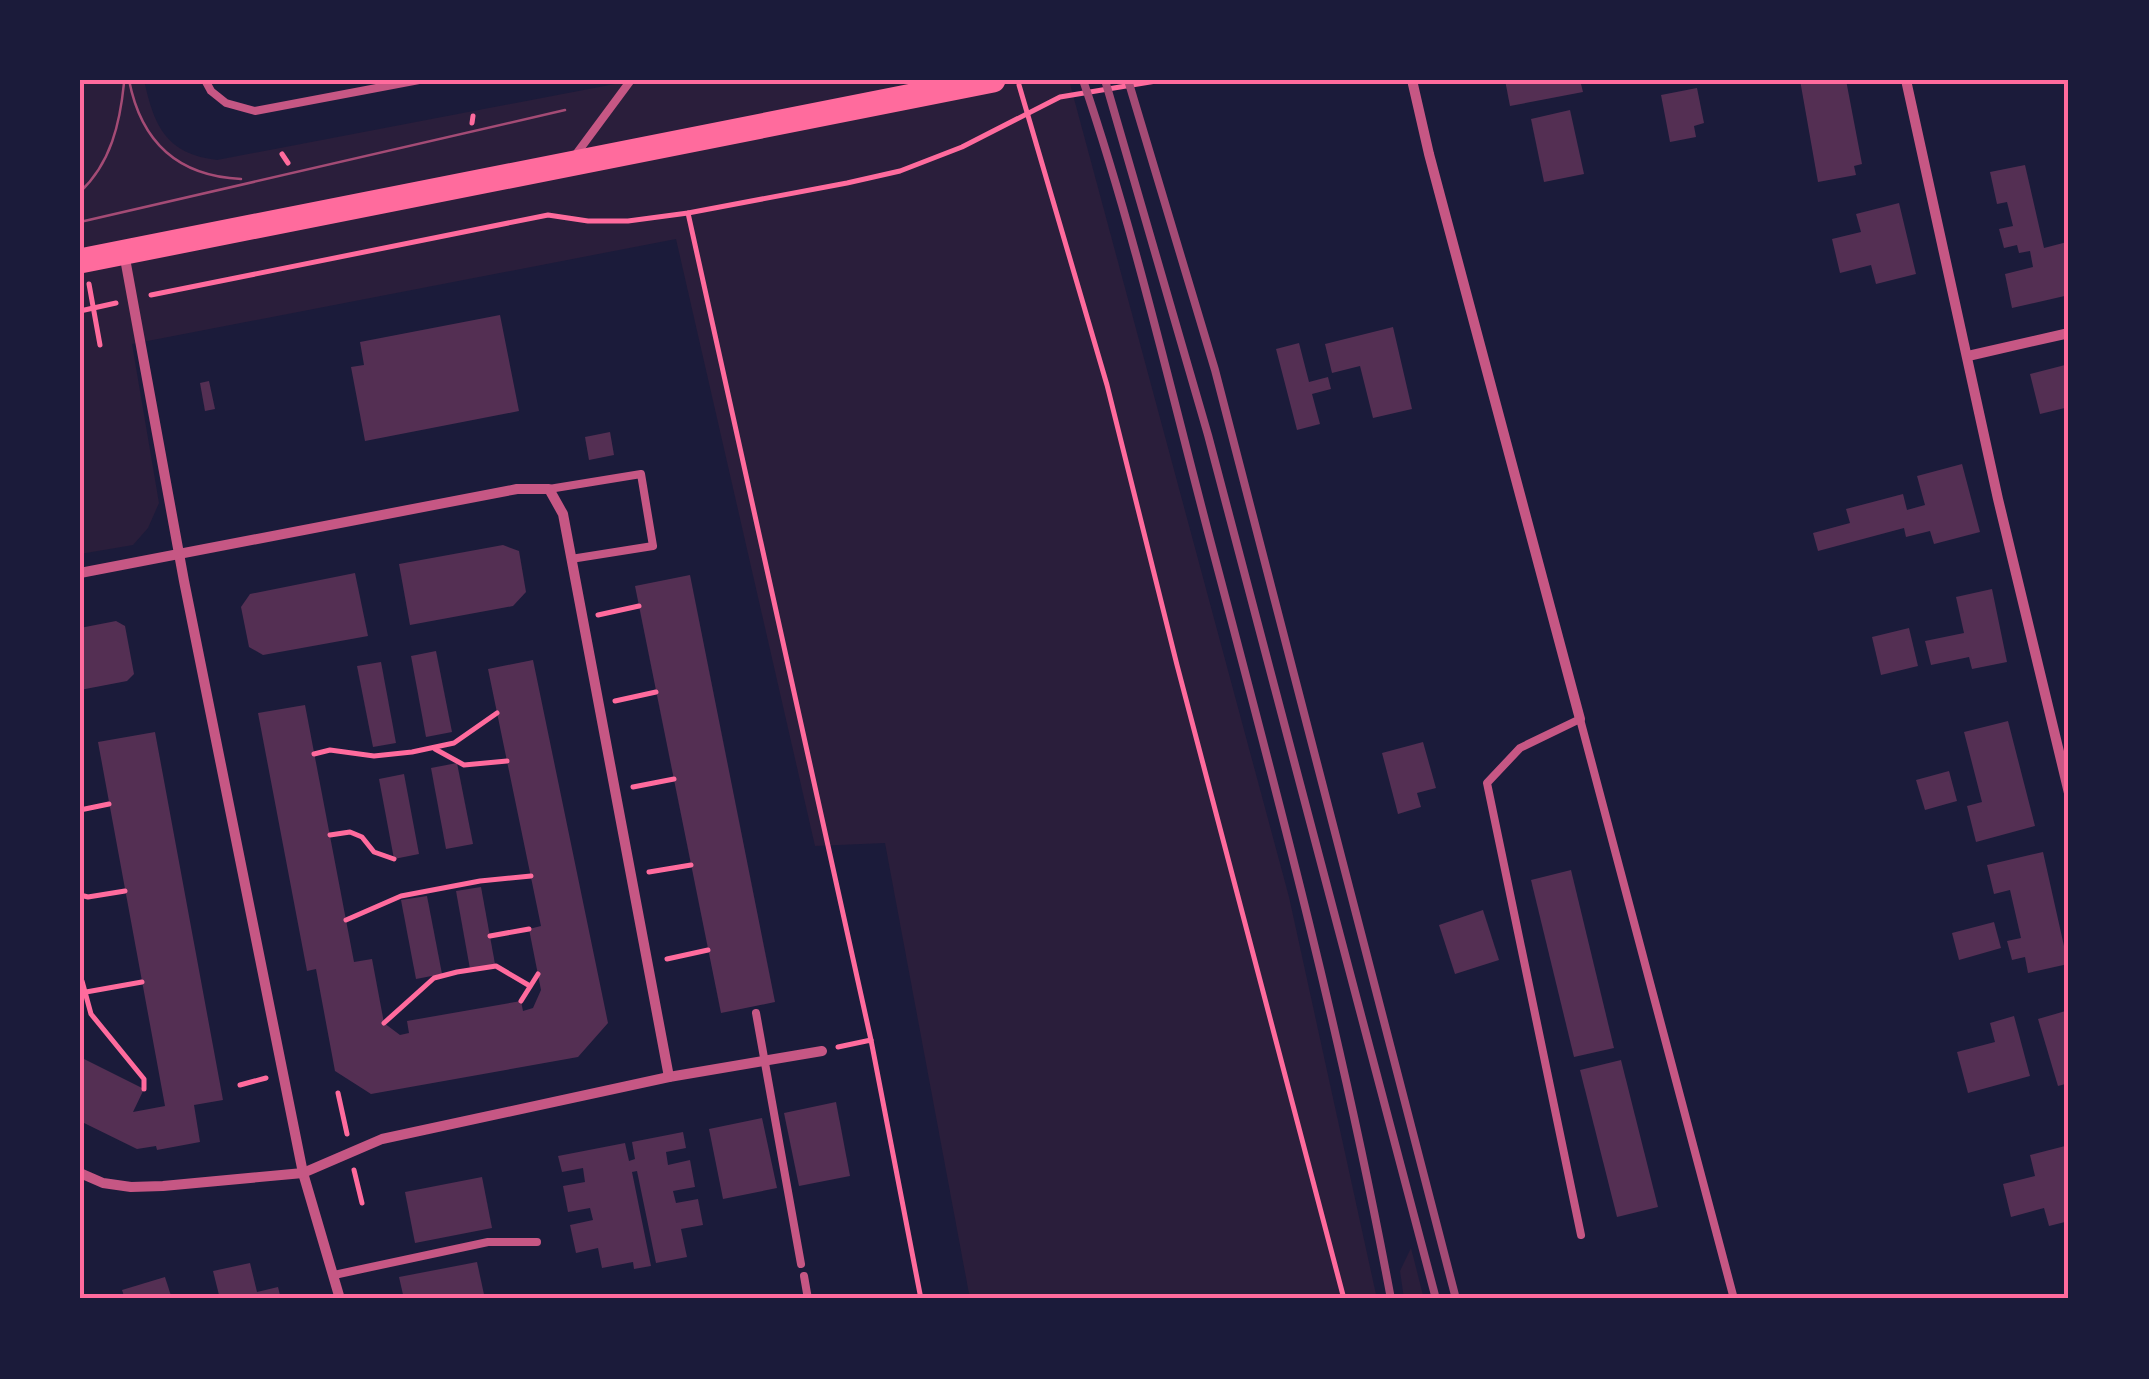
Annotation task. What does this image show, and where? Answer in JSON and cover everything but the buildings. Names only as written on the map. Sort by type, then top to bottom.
[{"type":"main road","points":[[80,261],[993,80]]},
{"type":"street","points":[[1412,80],[1580,719]]},
{"type":"street","points":[[1906,80],[1998,499],[2064,754],[2069,794]]},
{"type":"street","points":[[124,252],[303,1173],[340,1299]]},
{"type":"street","points":[[1968,356],[2069,332]]},
{"type":"street","points":[[80,573],[517,489],[549,488],[562,514],[572,559],[669,1077]]},
{"type":"street","points":[[80,1173],[103,1183],[132,1187],[303,1173],[382,1140],[669,1077],[822,1051]]},
{"type":"lane","points":[[205,80],[211,92],[226,104],[255,111],[419,80]]},
{"type":"lane","points":[[570,164],[631,80]]},
{"type":"lane","points":[[549,488],[641,474],[653,546],[572,559]]},
{"type":"lane","points":[[1581,1235],[1487,783],[1520,748],[1580,719],[1734,1299]]},
{"type":"lane","points":[[756,1012],[801,1264]]},
{"type":"lane","points":[[334,1275],[488,1242],[537,1242]]},
{"type":"lane","points":[[804,1276],[808,1299]]},
{"type":"path","points":[[1017,80],[1107,385],[1344,1299]]},
{"type":"path","points":[[80,311],[548,215],[600,222],[628,221],[900,171],[962,147],[1060,97],[1162,80]]},
{"type":"path","points":[[282,154],[288,163]]},
{"type":"path","points":[[688,213],[871,1040],[921,1299]]},
{"type":"path","points":[[582,618],[639,606]]},
{"type":"path","points":[[599,705],[656,692]]},
{"type":"path","points":[[314,754],[330,750],[374,756],[432,748],[454,743],[497,713]]},
{"type":"path","points":[[432,748],[464,765],[507,761]]},
{"type":"path","points":[[614,791],[674,779]]},
{"type":"path","points":[[80,810],[109,804]]},
{"type":"path","points":[[330,835],[350,832],[362,837],[374,852],[394,859]]},
{"type":"path","points":[[346,920],[401,896],[531,876]]},
{"type":"path","points":[[80,895],[125,891]]},
{"type":"path","points":[[490,936],[529,928]]},
{"type":"path","points":[[384,1022],[434,978],[457,972],[496,966],[530,986]]},
{"type":"path","points":[[521,1001],[538,974]]},
{"type":"path","points":[[80,982],[91,1014],[144,1079],[144,1088]]},
{"type":"path","points":[[84,992],[142,982]]},
{"type":"path","points":[[822,1051],[871,1040]]},
{"type":"shaded area","points":[[80,80],[144,80],[152,111],[165,135],[185,151],[217,160],[636,80],[1069,80],[1289,897],[1377,1299],[970,1299],[885,843],[815,846],[676,239],[132,344],[159,503],[148,528],[133,545],[80,554]]},
{"type":"shaded area","points":[[1411,1248],[1424,1299],[1404,1299],[1400,1271]]},
{"type":"tram line","points":[[129,80],[143,121],[165,152],[198,171],[241,179]]},
{"type":"tram line","points":[[80,192],[91,181],[112,142],[124,83]]},
{"type":"tram line","points":[[80,222],[565,110]]},
{"type":"railway","points":[[1083,80],[1136,254],[1285,828],[1331,1016],[1391,1299]]},
{"type":"railway","points":[[1105,80],[1208,435],[1436,1299]]},
{"type":"railway","points":[[1128,80],[1215,370],[1456,1299]]}]
